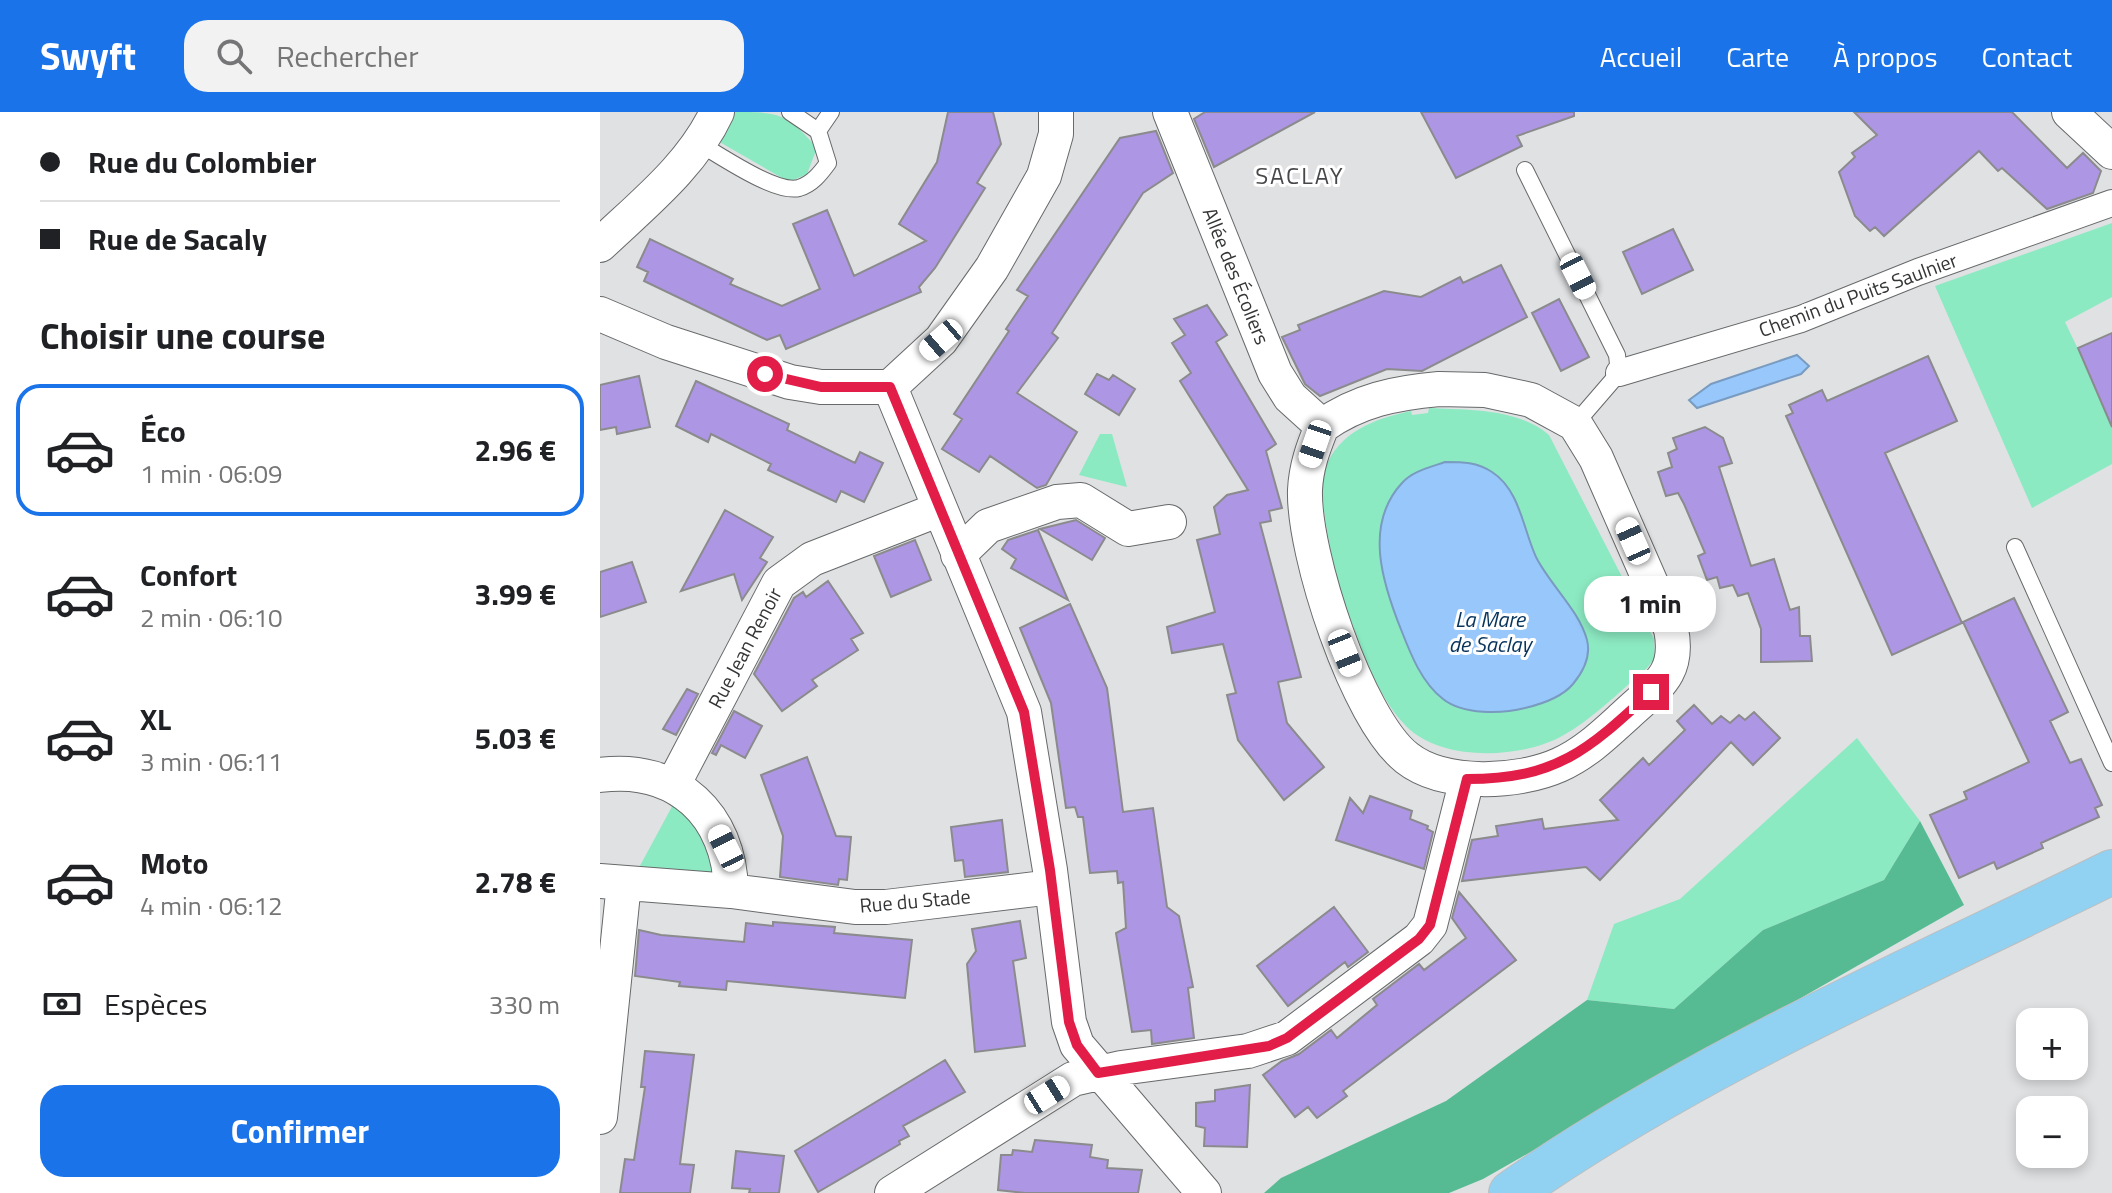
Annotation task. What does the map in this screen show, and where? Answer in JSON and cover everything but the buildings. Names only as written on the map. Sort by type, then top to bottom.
[{"type":"main road","points":[[1511,1193],[1575,1148],[1745,1054],[2112,872]]},
{"type":"street","points":[[600,245],[669,179],[700,144],[717,112]]},
{"type":"street","points":[[600,314],[666,342],[790,382],[821,387],[890,387],[941,340],[992,268],[1044,176],[1056,134],[1056,112]]},
{"type":"street","name":"Allée des Écoliers","points":[[1170,112],[1275,373],[1290,397],[1322,426]]},
{"type":"street","points":[[2069,112],[2112,152]]},
{"type":"street","name":"Chemin du Puits Saulnier","points":[[1619,373],[1801,319],[1918,272],[2112,203]]},
{"type":"street","points":[[890,387],[1024,712],[1035,765],[1069,1022],[1077,1045],[1204,1193]]},
{"type":"street","points":[[1439,389],[1485,390],[1531,400],[1575,424],[1596,458],[1671,629],[1674,654],[1666,678],[1581,753],[1557,766],[1521,775],[1467,779],[1432,771],[1407,758],[1364,699],[1324,597],[1307,521],[1306,469],[1322,426],[1368,400],[1439,389]]},
{"type":"street","points":[[958,555],[988,526],[1057,502],[1081,500],[1128,529],[1169,522]]},
{"type":"street","name":"Rue Jean Renoir","points":[[673,785],[779,583],[812,559],[940,509]]},
{"type":"street","points":[[600,775],[647,775],[673,785],[696,802],[715,825],[726,848],[731,891]]},
{"type":"street","points":[[892,1193],[1073,1079],[1269,1046],[1287,1038],[1419,939],[1435,913],[1467,779]]},
{"type":"street","points":[[600,1117],[612,882]]},
{"type":"street","name":"Rue du Stade","points":[[612,882],[731,891],[870,907],[1052,887]]},
{"type":"lane","points":[[700,144],[781,188],[798,188],[817,178],[828,163],[818,131],[790,112]]},
{"type":"lane","points":[[818,131],[831,112]]},
{"type":"lane","points":[[1525,170],[1617,355],[1619,373],[1575,424]]},
{"type":"lane","points":[[2015,547],[2063,660],[2112,763]]},
{"type":"green space","points":[[732,112],[780,116],[797,127],[817,148],[807,174],[789,182],[716,140]]},
{"type":"green space","points":[[2112,223],[2112,297],[2065,322],[2112,420],[2112,464],[2032,508],[1935,286]]},
{"type":"green space","points":[[1429,408],[1492,412],[1523,420],[1549,435],[1654,639],[1655,658],[1647,668],[1585,721],[1545,744],[1482,753],[1439,746],[1421,738],[1406,726],[1386,700],[1370,670],[1346,607],[1325,518],[1325,470],[1339,445],[1359,429],[1411,411],[1412,415],[1428,413]],"holes":[[[1445,462],[1526,532],[1537,559],[1588,641]]]},
{"type":"green space","points":[[1100,434],[1112,434],[1127,487],[1079,475]]},
{"type":"green space","points":[[1857,738],[1920,821],[1884,880],[1763,930],[1674,1009],[1587,1000],[1614,924],[1680,899]]},
{"type":"green space","points":[[675,801],[706,822],[717,878],[635,875]]},
{"type":"green space","points":[[1920,821],[1964,905],[1483,1179],[1449,1193],[1264,1193],[1281,1178],[1446,1101],[1587,1000],[1674,1009],[1763,930],[1884,880]]},
{"type":"water","points":[[1797,355],[1809,366],[1801,374],[1697,408],[1689,400],[1711,384]]},
{"type":"water","name":"La Mare de Saclay","points":[[1445,462],[1475,464],[1492,472],[1509,489],[1536,557],[1583,629],[1588,646],[1583,669],[1568,689],[1551,699],[1505,711],[1483,712],[1461,708],[1436,692],[1423,677],[1409,650],[1383,575],[1380,536],[1383,517],[1390,500],[1406,479]]},
{"type":"district","name":"SACLAY","points":[[1300,176]]},
{"type":"route","points":[[765,374],[821,387],[890,387],[1017,690],[1035,765],[1069,1022],[1077,1045],[1098,1073],[1248,1051],[1287,1038],[1419,939],[1430,925],[1467,779],[1521,775],[1557,766],[1601,738],[1651,692]]}]
